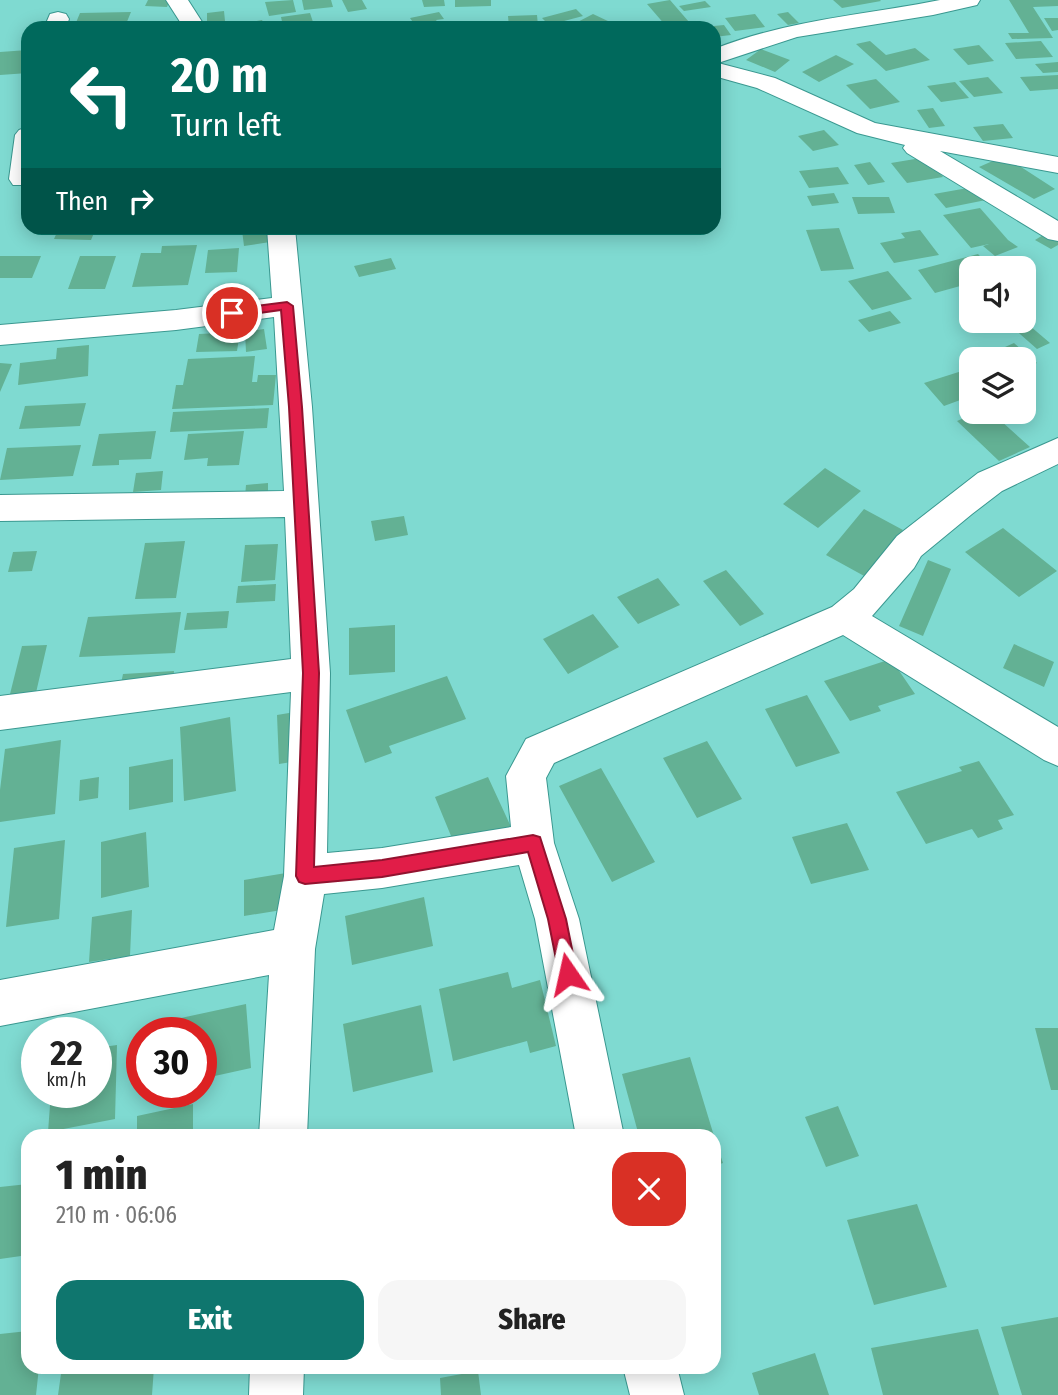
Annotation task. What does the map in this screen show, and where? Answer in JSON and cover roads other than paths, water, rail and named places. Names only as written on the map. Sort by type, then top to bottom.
[{"type":"street","points":[[177,0],[190,21]]},
{"type":"street","points":[[721,54],[740,46],[820,25],[913,12],[969,0]]},
{"type":"street","points":[[721,71],[766,83],[866,128],[1058,165]]},
{"type":"street","points":[[897,136],[1058,233]]},
{"type":"street","points":[[282,235],[311,673],[305,876],[293,949],[283,1129]]},
{"type":"street","points":[[0,335],[176,320],[287,306]]},
{"type":"street","points":[[599,1129],[557,919],[533,843],[526,776],[540,751],[845,618],[867,599],[909,546],[990,482],[1058,450]]},
{"type":"street","points":[[0,508],[301,504]]},
{"type":"street","points":[[845,618],[1058,748]]},
{"type":"street","points":[[0,713],[311,673]]},
{"type":"street","points":[[305,876],[382,868],[533,843]]},
{"type":"street","points":[[0,1003],[293,949]]},
{"type":"street","points":[[276,1395],[277,1374]]},
{"type":"street","points":[[652,1374],[657,1395]]}]
